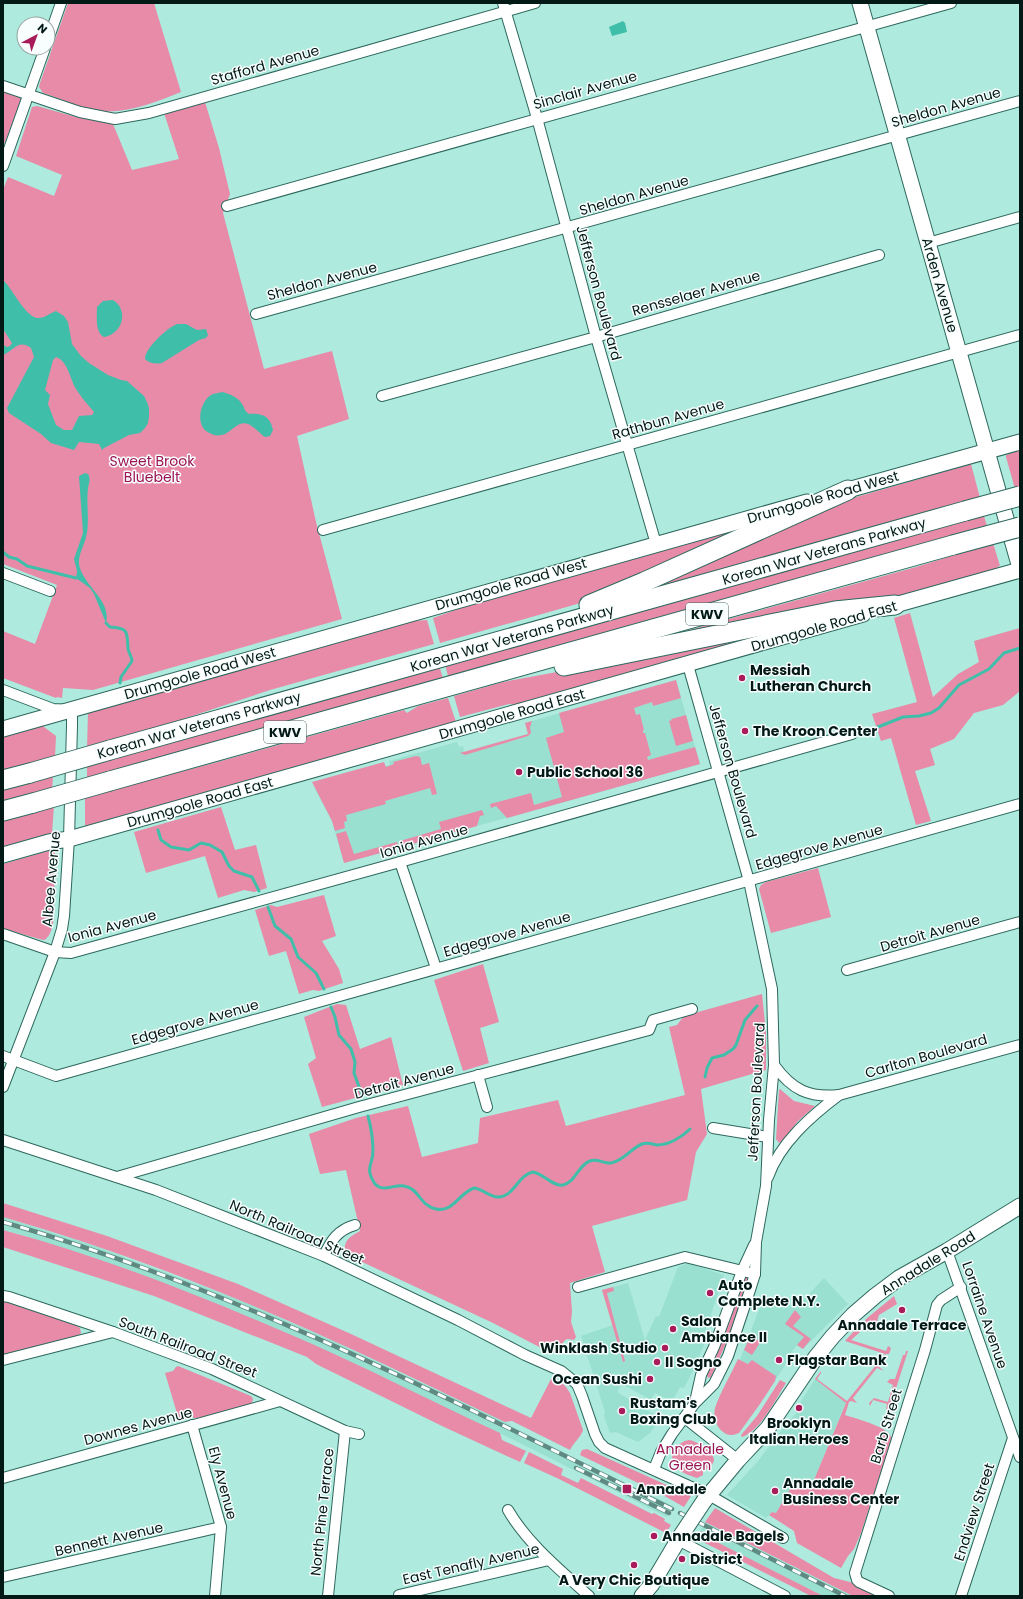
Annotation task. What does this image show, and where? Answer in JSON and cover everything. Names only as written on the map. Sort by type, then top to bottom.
[{"type":"highway","points":[[542,630],[572,612],[637,586],[848,490]]},
{"type":"highway","name":"Korean War Veterans Parkway","points":[[3,780],[1020,496]]},
{"type":"highway","name":"Korean War Veterans Parkway","points":[[3,811],[1020,527]]},
{"type":"highway","points":[[460,683],[525,673],[835,611],[894,605]]},
{"type":"main road","name":"Arden Avenue","points":[[860,3],[1020,569]]},
{"type":"main road","name":"Drumgoole Road West","points":[[3,729],[1020,442]]},
{"type":"main road","name":"Drumgoole Road East","points":[[3,855],[49,842],[69,839],[688,665],[1020,569]]},
{"type":"main road","name":"Annadale Road","points":[[642,1596],[652,1584],[663,1562],[707,1498],[738,1460],[768,1428],[816,1357],[853,1315],[899,1278],[947,1251],[1020,1206]]},
{"type":"street","points":[[56,17],[61,3]]},
{"type":"street","name":"Stafford Avenue","points":[[3,86],[80,112],[115,118],[149,113],[504,7],[535,3]]},
{"type":"street","name":"Sinclair Avenue","points":[[227,206],[951,3]]},
{"type":"street","name":"Jefferson Boulevard","points":[[504,7],[537,118],[596,337],[656,544]]},
{"type":"street","points":[[3,166],[42,56]]},
{"type":"street","name":"Sheldon Avenue","points":[[256,314],[1020,101]]},
{"type":"street","points":[[928,242],[1020,217]]},
{"type":"street","name":"Rensselaer Avenue","points":[[382,396],[596,337],[879,255]]},
{"type":"street","name":"Rathbun Avenue","points":[[323,530],[1020,335]]},
{"type":"street","points":[[3,573],[50,591]]},
{"type":"street","name":"Jefferson Boulevard","points":[[654,1470],[661,1452],[670,1437],[695,1403],[714,1384],[728,1356],[755,1274],[756,1242],[766,1186],[768,1137],[774,1065],[772,989],[749,881],[688,665]]},
{"type":"street","points":[[3,690],[53,709],[72,710]]},
{"type":"street","name":"Albee Avenue","points":[[3,1087],[55,952],[64,916],[69,839],[72,710]]},
{"type":"street","name":"Ionia Avenue","points":[[3,934],[55,952],[71,953],[400,862],[852,734]]},
{"type":"street","name":"Edgegrove Avenue","points":[[3,1056],[56,1076],[1020,804]]},
{"type":"street","points":[[400,862],[436,968]]},
{"type":"street","name":"Detroit Avenue","points":[[847,970],[1020,922]]},
{"type":"street","name":"Detroit Avenue","points":[[118,1177],[359,1107],[649,1030],[653,1020],[692,1009]]},
{"type":"street","name":"Carlton Boulevard","points":[[774,1065],[783,1077],[803,1092],[820,1096],[839,1095],[1020,1044]]},
{"type":"street","points":[[478,1075],[487,1107]]},
{"type":"street","name":"Carlton Boulevard","points":[[766,1186],[770,1173],[784,1148],[796,1133],[812,1117],[839,1095]]},
{"type":"street","points":[[713,1128],[768,1137]]},
{"type":"street","name":"North Railroad Street","points":[[3,1140],[156,1190],[324,1256],[458,1320],[525,1355],[553,1366],[569,1376],[577,1384],[599,1442],[605,1448],[654,1470]]},
{"type":"street","points":[[324,1256],[333,1239],[347,1227],[355,1225]]},
{"type":"street","name":"Jefferson Boulevard","points":[[695,1403],[701,1376],[718,1336],[742,1271],[756,1242]]},
{"type":"street","name":"Lorraine Avenue","points":[[947,1251],[1020,1457]]},
{"type":"street","points":[[578,1288],[686,1257],[755,1274]]},
{"type":"street","name":"Barb Street","points":[[889,1596],[859,1582],[855,1572],[925,1350],[937,1305],[940,1300],[961,1287]]},
{"type":"street","name":"South Railroad Street","points":[[3,1296],[113,1332],[212,1369],[345,1431],[359,1434]]},
{"type":"street","points":[[3,1360],[113,1332]]},
{"type":"street","name":"Downes Avenue","points":[[3,1478],[280,1401]]},
{"type":"street","points":[[685,1418],[738,1460]]},
{"type":"street","name":"Ely Avenue","points":[[192,1425],[221,1527],[215,1596]]},
{"type":"street","name":"North Pine Terrace","points":[[328,1596],[345,1431]]},
{"type":"street","name":"Endview Street","points":[[962,1596],[1013,1438]]},
{"type":"street","points":[[654,1470],[782,1538]]},
{"type":"street","points":[[508,1510],[514,1521],[549,1560],[589,1596]]},
{"type":"street","name":"Bennett Avenue","points":[[3,1577],[221,1527]]},
{"type":"street","points":[[679,1538],[785,1596]]},
{"type":"street","name":"East Tenafly Avenue","points":[[399,1595],[549,1560]]},
{"type":"shaded area","points":[[623,21],[627,32],[612,36],[609,27]]},
{"type":"shaded area","points":[[3,280],[29,314],[34,317],[41,318],[56,311],[64,316],[68,322],[72,344],[81,356],[108,375],[127,381],[144,396],[149,408],[148,423],[145,428],[140,433],[129,435],[102,450],[99,444],[79,442],[74,450],[51,443],[41,434],[9,413],[7,408],[34,357],[31,348],[23,345],[17,346],[3,355],[3,345],[7,347],[12,343],[3,329]],"holes":[[[56,357],[66,366],[76,389],[94,412],[92,415],[79,416],[72,430],[64,430],[56,425],[48,404],[50,395],[45,390],[53,360]]]},
{"type":"shaded area","points":[[113,300],[118,304],[121,310],[122,321],[116,331],[104,337],[99,332],[98,328],[97,307],[103,301]]},
{"type":"shaded area","points":[[177,324],[186,324],[197,330],[206,329],[208,335],[206,338],[199,340],[162,363],[153,363],[145,359],[152,344]]},
{"type":"shaded area","points":[[222,392],[238,399],[246,412],[249,414],[265,416],[272,425],[273,430],[270,436],[265,437],[251,425],[243,423],[225,434],[214,435],[206,431],[200,417],[205,401],[213,394]]},
{"type":"shaded area","points":[[85,473],[88,474],[90,479],[88,488],[88,525],[86,537],[79,557],[79,564],[85,579],[105,607],[107,615],[106,623],[90,588],[76,578],[77,571],[74,559],[83,533],[79,476]]},
{"type":"shaded area","name":"Public School 36","points":[[676,680],[700,764],[344,863],[332,821],[314,787],[390,765],[389,761],[457,742],[459,747],[463,746],[464,752],[528,734],[525,723]]},
{"type":"shaded area","points":[[3,1217],[92,1245],[240,1300],[329,1339],[505,1422],[511,1425],[510,1427],[673,1506],[667,1517],[506,1436],[282,1331],[142,1275],[26,1236],[3,1230]]},
{"type":"shaded area","points":[[688,1263],[724,1275],[704,1336],[707,1337],[694,1369],[684,1388],[680,1387],[672,1402],[655,1393],[651,1400],[622,1384],[617,1392],[660,1418],[650,1433],[638,1442],[616,1432],[610,1433],[604,1416],[605,1412],[581,1336],[613,1325],[602,1290],[628,1283],[645,1340],[656,1316],[659,1317],[678,1267]]},
{"type":"shaded area","points":[[824,1278],[848,1304],[803,1349],[797,1345],[787,1358],[789,1359],[775,1381],[759,1369],[740,1360],[764,1296],[797,1307]]},
{"type":"shaded area","points":[[815,1379],[846,1402],[811,1487],[796,1480],[776,1513],[772,1512],[766,1518],[727,1495],[758,1461],[784,1427],[787,1428],[791,1423],[789,1422],[796,1413],[795,1411]]},
{"type":"shaded area","points":[[705,1522],[853,1596],[823,1596],[715,1541],[700,1531]]},
{"type":"green space","points":[[68,3],[154,3],[181,92],[137,107],[115,111],[92,110],[43,93],[39,87],[49,56],[56,56],[56,37]]},
{"type":"green space","points":[[3,89],[19,95],[22,99],[3,147]]},
{"type":"green space","name":"Sweet Brook Bluebelt","points":[[205,102],[219,148],[230,194],[223,213],[264,369],[332,351],[349,419],[297,436],[316,522],[342,619],[93,690],[63,688],[62,698],[56,698],[3,678],[3,631],[35,644],[57,585],[3,564],[3,190],[8,177],[54,196],[62,175],[16,156],[32,107],[37,106],[76,117],[113,124],[132,170],[179,159],[164,113]]},
{"type":"green space","points":[[1020,450],[1020,487],[1015,489],[1006,455]]},
{"type":"green space","points":[[971,464],[980,498],[920,513],[631,595],[846,500]]},
{"type":"green space","points":[[983,513],[988,529],[449,680],[445,664]]},
{"type":"green space","points":[[765,522],[591,600],[440,643],[433,618],[464,607]]},
{"type":"green space","points":[[993,543],[1000,566],[997,567],[998,569],[891,598],[657,639],[916,567]]},
{"type":"green space","points":[[910,613],[933,697],[958,674],[979,662],[974,641],[1020,628],[1020,691],[1003,705],[974,713],[954,739],[930,749],[935,765],[915,771],[931,821],[916,825],[891,738],[881,741],[872,714],[917,702],[894,618]]},
{"type":"green space","points":[[427,620],[434,644],[270,690],[87,749],[88,711],[413,621]]},
{"type":"green space","points":[[780,631],[514,705],[509,704],[460,717],[454,696],[503,682]]},
{"type":"green space","points":[[439,665],[444,682],[87,781],[87,764]]},
{"type":"green space","points":[[676,680],[681,698],[653,706],[652,702],[634,708],[636,715],[640,714],[644,730],[643,733],[645,733],[651,755],[647,757],[648,760],[695,747],[700,764],[507,818],[496,806],[491,808],[490,804],[531,793],[534,805],[562,797],[546,738],[564,732],[559,713]]},
{"type":"green space","points":[[448,698],[456,722],[85,826],[85,797],[404,710],[407,713],[418,706]]},
{"type":"green space","points":[[686,715],[693,741],[676,746],[669,721],[672,720],[671,719]]},
{"type":"green space","points":[[532,721],[530,727],[531,733],[528,736],[465,755],[460,753],[528,734],[525,723]]},
{"type":"green space","points":[[44,724],[44,727],[56,736],[55,757],[3,771],[3,736]]},
{"type":"green space","points":[[416,756],[420,757],[422,765],[429,763],[437,794],[432,795],[430,788],[385,801],[386,804],[346,815],[347,821],[344,822],[345,828],[335,831],[332,821],[312,782],[384,762],[386,767],[394,764],[393,762]]},
{"type":"green space","points":[[53,774],[52,792],[3,806],[3,788]]},
{"type":"green space","points":[[54,805],[52,834],[3,847],[3,821]]},
{"type":"green space","points":[[221,807],[235,850],[256,845],[267,888],[254,892],[244,890],[218,898],[205,856],[146,873],[134,832]]},
{"type":"green space","points":[[482,810],[484,815],[480,816],[477,826],[402,847],[400,841],[441,829],[439,822]]},
{"type":"green space","points":[[346,831],[354,854],[397,842],[399,848],[344,863],[336,834]]},
{"type":"green space","points":[[51,850],[55,852],[54,906],[53,924],[49,935],[44,940],[3,928],[3,864]]},
{"type":"green space","points":[[818,868],[831,917],[771,933],[759,889],[761,885],[766,882]]},
{"type":"green space","points":[[324,895],[336,936],[322,941],[339,969],[343,983],[319,991],[313,990],[299,994],[286,951],[269,956],[255,910],[271,905],[277,907]]},
{"type":"green space","points":[[483,964],[499,1022],[480,1028],[489,1063],[463,1071],[434,980]]},
{"type":"green space","points":[[762,994],[766,1033],[766,1070],[701,1089],[707,1134],[696,1152],[687,1200],[592,1226],[605,1272],[570,1283],[572,1312],[571,1322],[576,1337],[574,1340],[567,1339],[564,1341],[562,1351],[559,1353],[549,1352],[491,1322],[345,1254],[346,1243],[353,1235],[360,1231],[346,1170],[320,1174],[309,1134],[356,1118],[408,1106],[422,1157],[478,1143],[480,1118],[558,1100],[566,1126],[685,1095],[669,1027],[677,1025],[684,1016]]},
{"type":"green space","points":[[337,1004],[346,1005],[360,1049],[391,1037],[403,1085],[322,1107],[308,1064],[316,1058],[304,1017]]},
{"type":"green space","points":[[780,1089],[794,1101],[815,1106],[798,1121],[779,1143],[776,1139]]},
{"type":"green space","points":[[3,1203],[107,1236],[238,1284],[351,1334],[531,1418],[551,1379],[557,1380],[565,1385],[570,1393],[583,1430],[570,1450],[512,1421],[505,1422],[340,1344],[239,1300],[122,1255],[3,1217]]},
{"type":"green space","points":[[3,1230],[81,1253],[159,1281],[273,1327],[354,1363],[500,1433],[502,1440],[526,1451],[520,1462],[442,1426],[316,1364],[307,1357],[154,1296],[3,1247]]},
{"type":"green space","points":[[745,1277],[749,1278],[737,1316],[711,1377],[708,1378],[707,1375],[725,1332]]},
{"type":"green space","points":[[613,1287],[614,1291],[607,1293],[625,1361],[623,1362],[602,1290]]},
{"type":"green space","points":[[894,1296],[897,1304],[879,1315],[876,1325],[870,1328],[865,1321],[866,1319]]},
{"type":"green space","points":[[3,1301],[75,1324],[80,1328],[81,1333],[77,1337],[3,1355]]},
{"type":"green space","points":[[795,1310],[801,1317],[793,1326],[811,1339],[803,1349],[797,1345],[804,1337],[785,1324]]},
{"type":"green space","points":[[857,1328],[860,1332],[851,1340],[886,1351],[888,1346],[891,1348],[889,1354],[886,1354],[877,1365],[884,1371],[877,1368],[853,1398],[857,1403],[851,1401],[849,1402],[845,1415],[885,1430],[890,1434],[892,1439],[861,1533],[854,1549],[841,1568],[797,1543],[794,1531],[769,1515],[772,1512],[776,1513],[796,1479],[811,1487],[846,1403],[815,1379],[821,1371],[817,1379],[847,1401],[885,1354],[845,1341]]},
{"type":"green space","points":[[750,1337],[761,1341],[752,1355],[744,1350]]},
{"type":"green space","points":[[906,1351],[908,1351],[889,1410],[886,1409],[887,1404],[873,1400],[870,1406],[869,1403],[874,1398],[888,1402],[893,1385],[887,1382],[890,1379],[895,1379],[903,1355],[905,1355]]},
{"type":"green space","name":"Annadale Green","points":[[738,1359],[748,1364],[752,1360],[776,1376],[775,1381],[739,1433],[730,1435],[724,1433],[718,1426],[714,1411]]},
{"type":"green space","points":[[178,1366],[251,1396],[253,1399],[252,1403],[201,1418],[193,1418],[193,1416],[191,1416],[190,1418],[179,1420],[165,1373],[173,1371]]},
{"type":"green space","points":[[780,1380],[786,1383],[767,1414],[755,1428],[742,1437],[741,1435],[757,1416]]},
{"type":"green space","name":"Annadale Green","points":[[689,1440],[704,1447],[711,1454],[714,1460],[709,1469],[708,1468],[703,1472],[703,1475],[697,1478],[679,1470],[672,1459],[674,1451],[677,1447],[684,1441]]},
{"type":"green space","points":[[587,1449],[691,1496],[684,1507],[661,1494],[580,1455],[582,1450]]},
{"type":"green space","points":[[529,1452],[563,1469],[561,1475],[578,1483],[581,1478],[652,1514],[654,1513],[665,1519],[664,1521],[671,1525],[666,1533],[524,1463]]},
{"type":"green space","points":[[715,1508],[834,1578],[850,1582],[876,1596],[853,1596],[705,1522]]},
{"type":"green space","points":[[700,1531],[715,1541],[823,1596],[811,1596],[697,1539],[696,1538]]},
{"type":"waterway","points":[[3,552],[9,557],[17,559],[27,566],[76,578]]},
{"type":"waterway","points":[[106,623],[110,627],[121,628],[127,635],[128,649],[132,661],[121,677],[120,683]]},
{"type":"waterway","points":[[878,727],[903,717],[919,716],[931,713],[939,708],[959,685],[989,669],[1004,653],[1020,648]]},
{"type":"waterway","points":[[158,830],[161,840],[171,847],[189,850],[201,843],[210,845],[222,852],[229,866],[234,871],[252,877],[259,891]]},
{"type":"waterway","points":[[268,907],[275,926],[291,939],[298,957],[316,973],[324,989]]},
{"type":"waterway","points":[[705,1077],[707,1068],[712,1058],[724,1055],[736,1045],[745,1020],[757,1006]]},
{"type":"waterway","points":[[331,1007],[339,1035],[351,1049],[355,1062],[354,1073],[362,1095]]},
{"type":"waterway","points":[[368,1116],[372,1133],[373,1147],[370,1174],[375,1184],[382,1188],[400,1186],[409,1187],[426,1204],[436,1209],[447,1208],[474,1188],[495,1197],[503,1196],[508,1194],[523,1177],[533,1172],[556,1184],[563,1185],[571,1181],[583,1166],[590,1161],[595,1160],[608,1163],[616,1162],[634,1148],[642,1144],[666,1144],[679,1138],[690,1129]]},
{"type":"railway","points":[[3,1222],[90,1249],[176,1280],[344,1350],[426,1388],[672,1509]]},
{"type":"railway","points":[[576,1468],[669,1513]]},
{"type":"railway","points":[[680,1513],[845,1596]]},
{"type":"place","name":"Messiah Lutheran Church","points":[[742,678]]},
{"type":"place","name":"The Kroon Center","points":[[745,731]]},
{"type":"place","name":"Public School 36","points":[[519,772]]},
{"type":"place","name":"Auto Complete N.Y.","points":[[710,1293]]},
{"type":"place","name":"Annadale Terrace","points":[[902,1310]]},
{"type":"place","name":"Salon Ambiance II","points":[[673,1329]]},
{"type":"place","name":"Winklash Studio","points":[[665,1348]]},
{"type":"place","name":"Flagstar Bank","points":[[779,1360]]},
{"type":"place","name":"Il Sogno","points":[[657,1362]]},
{"type":"place","name":"Ocean Sushi","points":[[650,1379]]},
{"type":"place","name":"Brooklyn Italian Heroes","points":[[799,1408]]},
{"type":"place","name":"Rustam's Boxing Club","points":[[622,1411]]},
{"type":"place","name":"Annadale","points":[[627,1489]]},
{"type":"place","name":"Annadale Business Center","points":[[775,1491]]},
{"type":"place","name":"Annadale Bagels","points":[[654,1536]]},
{"type":"place","name":"District","points":[[682,1559]]},
{"type":"place","name":"A Very Chic Boutique","points":[[634,1565]]}]
